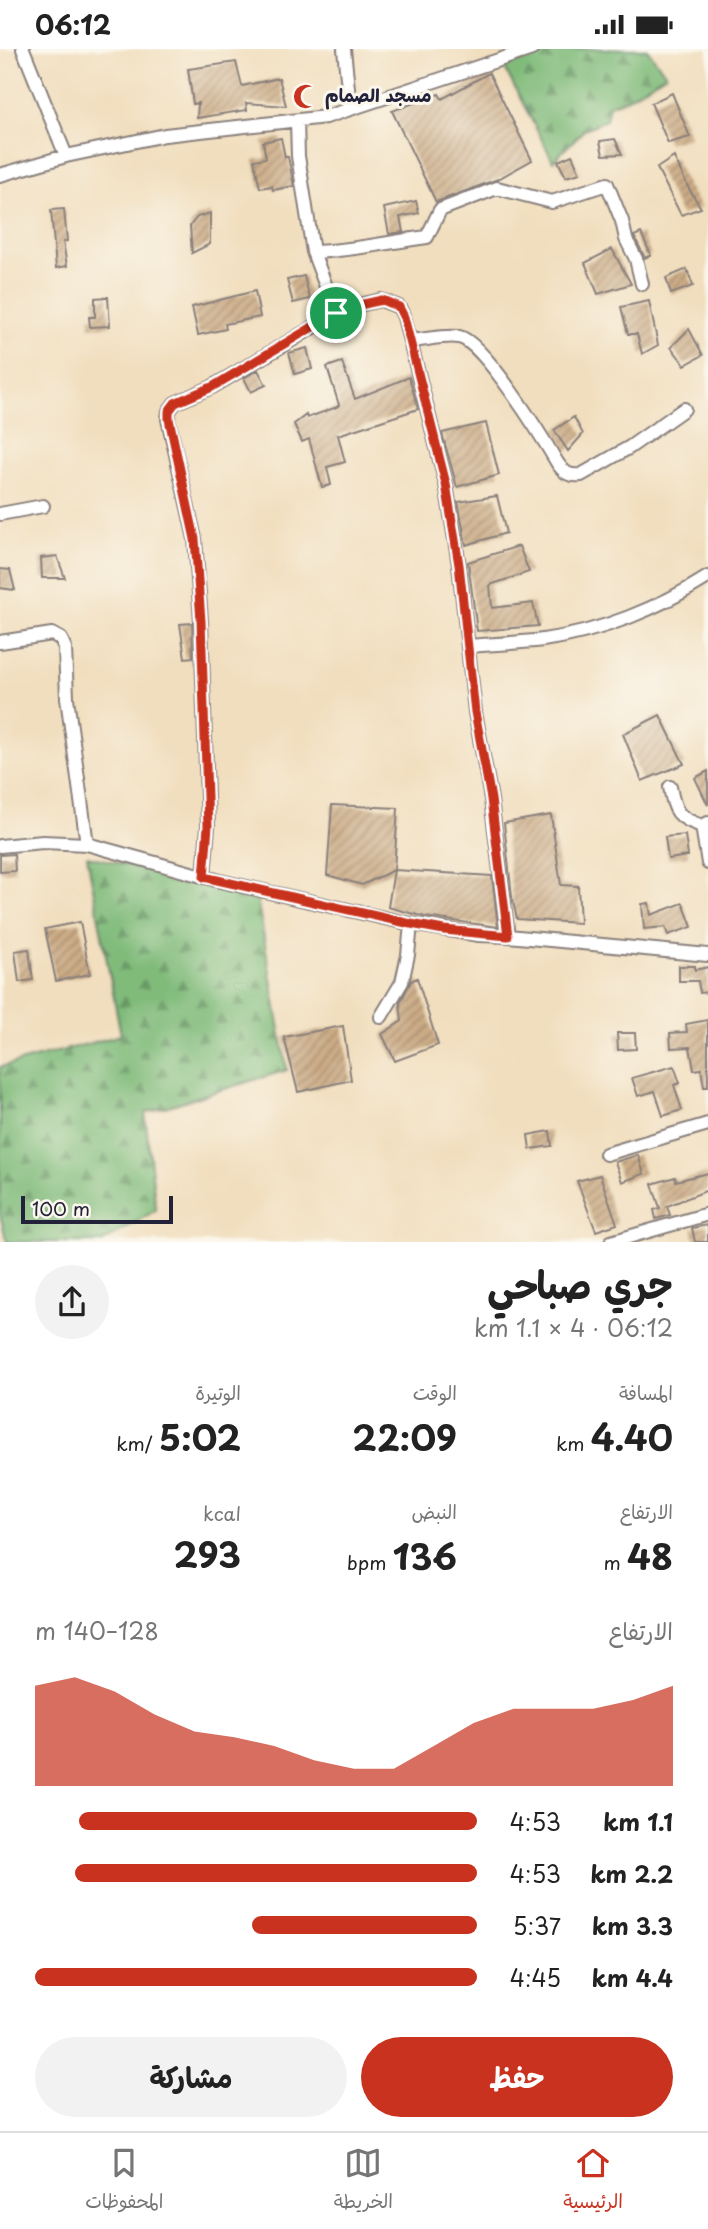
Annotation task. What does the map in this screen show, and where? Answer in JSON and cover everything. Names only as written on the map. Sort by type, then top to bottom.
[{"type":"street","points":[[23,49],[66,156]]},
{"type":"street","points":[[344,49],[350,108]]},
{"type":"street","points":[[0,175],[66,156],[165,135],[326,117],[504,53],[532,49]]},
{"type":"street","points":[[298,121],[298,156],[313,252],[336,313]]},
{"type":"street","points":[[313,252],[347,251],[427,237],[440,210],[498,188],[552,202],[607,184],[636,260],[642,284]]},
{"type":"street","points":[[204,877],[208,826],[195,539],[169,411],[175,403],[212,387],[336,313],[382,300],[399,307],[404,317],[446,484],[459,565],[475,712],[491,799],[508,936]]},
{"type":"street","points":[[410,341],[458,337],[474,346],[505,383],[558,464],[571,476],[581,475],[630,447],[684,409]]},
{"type":"street","points":[[0,514],[43,506]]},
{"type":"street","points":[[468,646],[545,639],[592,629],[644,612],[684,593],[708,577]]},
{"type":"street","points":[[0,642],[52,634],[61,639],[65,648],[67,698],[87,844]]},
{"type":"street","points":[[670,787],[678,815],[684,820],[705,825],[708,863]]},
{"type":"street","points":[[0,846],[43,842],[87,844],[204,877],[456,932],[708,955]]},
{"type":"street","points":[[381,1017],[402,982],[411,924]]},
{"type":"street","points":[[606,1154],[708,1124]]},
{"type":"street","points":[[611,1242],[708,1214]]},
{"type":"green space","points":[[554,49],[647,49],[666,74],[628,98],[609,105],[606,120],[585,129],[553,161],[504,67]]},
{"type":"green space","points":[[87,856],[175,875],[257,898],[287,1070],[145,1113],[156,1210],[103,1242],[7,1242],[0,1215],[0,1067],[121,1035]]},
{"type":"building","points":[[236,62],[242,86],[279,78],[286,106],[246,103],[247,110],[197,118],[198,103],[193,104],[188,69]]},
{"type":"building","points":[[489,73],[532,160],[498,179],[436,202],[392,111],[439,94],[442,99]]},
{"type":"building","points":[[672,93],[690,137],[668,143],[651,103]]},
{"type":"building","points":[[281,138],[294,186],[273,190],[272,186],[260,188],[254,160],[266,158],[263,142]]},
{"type":"building","points":[[615,139],[622,154],[603,155],[600,141]]},
{"type":"building","points":[[572,155],[580,173],[566,177],[558,161]]},
{"type":"building","points":[[674,157],[701,208],[681,215],[657,168]]},
{"type":"building","points":[[416,201],[419,213],[400,217],[403,232],[389,234],[384,208]]},
{"type":"building","points":[[64,209],[67,241],[63,242],[67,266],[56,268],[51,210]]},
{"type":"building","points":[[210,213],[210,244],[192,253],[190,226],[197,217]]},
{"type":"building","points":[[641,233],[651,255],[645,258],[634,236]]},
{"type":"building","points":[[612,249],[631,284],[598,294],[585,263]]},
{"type":"building","points":[[687,269],[693,286],[671,294],[666,278]]},
{"type":"building","points":[[304,276],[310,299],[293,303],[287,280]]},
{"type":"building","points":[[255,291],[260,317],[225,324],[226,329],[198,335],[192,307]]},
{"type":"building","points":[[108,297],[110,326],[90,327],[89,317],[95,317],[95,298]]},
{"type":"building","points":[[649,301],[658,345],[642,354],[637,334],[628,334],[621,307]]},
{"type":"building","points":[[689,329],[703,355],[685,365],[671,347]]},
{"type":"building","points":[[307,348],[312,369],[295,374],[289,353]]},
{"type":"building","points":[[342,362],[355,399],[409,377],[418,409],[338,435],[345,462],[327,467],[331,485],[322,487],[309,439],[302,442],[294,424],[306,415],[307,418],[339,405],[327,367]]},
{"type":"building","points":[[258,370],[266,385],[251,392],[244,378]]},
{"type":"building","points":[[574,417],[583,434],[568,451],[554,430]]},
{"type":"building","points":[[486,423],[499,475],[457,487],[442,433]]},
{"type":"building","points":[[497,496],[506,533],[466,545],[458,502]]},
{"type":"building","points":[[519,546],[529,572],[490,585],[492,608],[533,603],[538,626],[477,631],[468,562]]},
{"type":"building","points":[[57,556],[65,578],[42,578],[41,558]]},
{"type":"building","points":[[0,569],[10,570],[15,590],[0,588]]},
{"type":"building","points":[[192,623],[193,657],[185,658],[180,624]]},
{"type":"building","points":[[660,715],[684,764],[642,781],[623,734]]},
{"type":"building","points":[[708,771],[708,805],[695,778]]},
{"type":"building","points":[[332,805],[398,808],[394,870],[362,885],[327,875]]},
{"type":"building","points":[[551,815],[561,885],[578,886],[580,923],[517,919],[504,823]]},
{"type":"building","points":[[685,835],[688,856],[668,859],[665,837]]},
{"type":"building","points":[[14,854],[15,871],[0,872],[0,855]]},
{"type":"building","points":[[394,870],[492,876],[498,927],[425,917],[388,907]]},
{"type":"building","points":[[649,903],[651,915],[683,903],[692,927],[668,935],[665,927],[644,929],[642,904]]},
{"type":"building","points":[[80,922],[90,974],[56,981],[45,929]]},
{"type":"building","points":[[29,949],[33,980],[19,982],[15,951]]},
{"type":"building","points":[[679,966],[695,966],[695,970],[708,967],[708,992],[700,993],[698,981],[679,981]]},
{"type":"building","points":[[417,978],[438,1045],[395,1061],[382,1034],[402,1021],[400,1003],[411,981]]},
{"type":"building","points":[[708,1020],[708,1087],[704,1087],[701,1069],[694,1070],[690,1047],[671,1048],[670,1033],[687,1032],[686,1024]]},
{"type":"building","points":[[343,1026],[351,1080],[298,1092],[284,1037]]},
{"type":"building","points":[[617,1033],[635,1033],[636,1049],[618,1050]]},
{"type":"building","points":[[674,1066],[680,1083],[674,1085],[682,1110],[663,1116],[655,1091],[638,1096],[632,1078]]},
{"type":"building","points":[[550,1131],[552,1146],[530,1149],[528,1135]]},
{"type":"building","points":[[638,1155],[644,1174],[622,1182],[615,1162]]},
{"type":"building","points":[[708,1173],[708,1190],[667,1206],[670,1215],[656,1219],[654,1210],[660,1208],[652,1184],[675,1177],[676,1181]]},
{"type":"building","points":[[600,1175],[617,1224],[596,1231],[577,1181]]},
{"type":"building","points":[[708,1225],[708,1242],[695,1242],[692,1228]]},
{"type":"place","name":"مسجد الصمام","points":[[305,96]]},
{"type":"route","points":[[382,300],[399,307],[404,317],[446,484],[459,565],[475,712],[491,799],[508,936],[480,935],[411,924],[204,877],[208,826],[201,621],[195,539],[169,411],[175,403],[212,387],[336,313],[382,300]]}]
